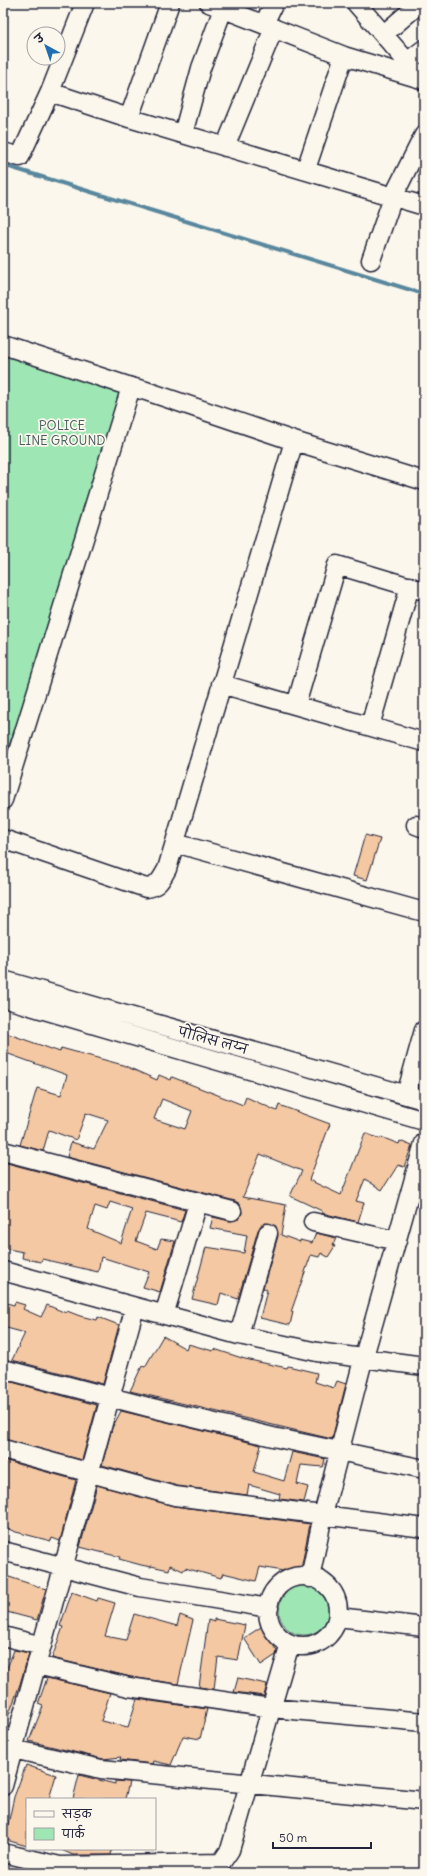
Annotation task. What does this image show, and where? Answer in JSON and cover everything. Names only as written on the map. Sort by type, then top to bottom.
[{"type":"street","points":[[3,152],[20,157],[50,92],[85,3]]},
{"type":"street","points":[[129,118],[170,3]]},
{"type":"street","points":[[225,147],[269,26],[274,3]]},
{"type":"street","points":[[356,3],[424,80]]},
{"type":"street","points":[[384,34],[420,3]]},
{"type":"street","points":[[183,134],[216,6],[344,56],[424,80]]},
{"type":"street","points":[[407,62],[424,49]]},
{"type":"street","points":[[306,169],[344,56]]},
{"type":"street","points":[[50,92],[129,118],[225,147],[306,169],[424,206]]},
{"type":"street","points":[[372,260],[393,197],[424,135]]},
{"type":"street","points":[[3,345],[131,387],[146,390],[294,441],[424,481]]},
{"type":"street","points":[[3,800],[131,387]]},
{"type":"street","points":[[3,839],[146,888],[154,887],[160,882],[167,869],[175,843],[294,441]]},
{"type":"street","points":[[296,705],[337,566],[417,588],[370,726]]},
{"type":"street","points":[[221,684],[424,742]]},
{"type":"street","points":[[175,843],[424,912]]},
{"type":"street","name":"पोलिस लय्न","points":[[3,980],[424,1100]]},
{"type":"street","points":[[3,998],[127,1034],[225,1065],[424,1121]]},
{"type":"street","points":[[406,1096],[424,1030]]},
{"type":"street","points":[[310,1578],[323,1515],[341,1451],[363,1360],[424,1143]]},
{"type":"street","points":[[3,1150],[95,1174],[117,1182],[232,1211]]},
{"type":"street","points":[[164,1314],[198,1203]]},
{"type":"street","points":[[313,1222],[397,1241]]},
{"type":"street","points":[[238,1335],[268,1234]]},
{"type":"street","points":[[3,1270],[238,1335],[363,1360],[424,1366]]},
{"type":"street","points":[[3,1786],[136,1307]]},
{"type":"street","points":[[3,1369],[273,1437],[424,1469]]},
{"type":"street","points":[[3,1449],[175,1496],[424,1528]]},
{"type":"street","points":[[3,1551],[140,1587],[269,1608]]},
{"type":"street","points":[[304,1576],[321,1580],[332,1590],[337,1601],[338,1617],[336,1625],[329,1635],[314,1645],[302,1647],[290,1644],[274,1632],[268,1620],[269,1608],[271,1597],[278,1586],[293,1577],[304,1576]]},
{"type":"street","points":[[338,1617],[424,1627]]},
{"type":"street","points":[[3,1636],[42,1646]]},
{"type":"street","points":[[3,1853],[60,1866],[218,1868],[230,1850],[290,1644]]},
{"type":"street","points":[[37,1665],[129,1687],[271,1708],[424,1722]]},
{"type":"street","points":[[13,1749],[101,1769],[250,1785],[376,1795],[424,1801]]},
{"type":"green space","name":"POLICE LINE GROUND","points":[[3,353],[139,394],[3,761]]},
{"type":"green space","points":[[299,1585],[309,1585],[322,1592],[329,1605],[329,1615],[322,1628],[309,1635],[299,1635],[290,1631],[283,1624],[279,1615],[279,1605],[283,1596],[290,1589]]},
{"type":"building","points":[[365,835],[380,839],[367,880],[353,876]]},
{"type":"building","points":[[3,1032],[60,1052],[61,1048],[123,1065],[157,1080],[159,1075],[171,1080],[172,1077],[243,1105],[246,1097],[277,1111],[279,1105],[330,1124],[309,1180],[341,1195],[365,1133],[380,1139],[381,1137],[399,1144],[400,1141],[412,1146],[404,1167],[398,1165],[382,1190],[365,1179],[356,1201],[364,1203],[358,1222],[322,1213],[322,1211],[290,1196],[302,1171],[260,1154],[243,1197],[286,1205],[281,1235],[300,1242],[300,1240],[312,1243],[316,1233],[336,1238],[333,1245],[335,1246],[328,1257],[321,1253],[319,1257],[311,1255],[291,1312],[293,1312],[290,1325],[260,1318],[267,1290],[263,1288],[278,1236],[276,1226],[266,1223],[261,1225],[258,1230],[238,1299],[221,1293],[218,1305],[192,1299],[206,1247],[244,1253],[247,1235],[210,1228],[213,1217],[230,1221],[239,1219],[242,1213],[240,1204],[235,1201],[67,1157],[71,1142],[94,1149],[108,1120],[86,1113],[76,1140],[49,1130],[43,1151],[20,1145],[37,1088],[61,1095],[67,1075],[3,1052]],"holes":[[[162,1099],[192,1111],[185,1129],[154,1119]]]},
{"type":"building","points":[[3,1162],[185,1210],[181,1222],[146,1213],[136,1241],[157,1249],[161,1239],[175,1241],[160,1292],[143,1287],[149,1272],[101,1257],[98,1272],[42,1259],[41,1262],[22,1258],[23,1252],[3,1248]],"holes":[[[110,1202],[132,1209],[121,1243],[88,1229],[95,1206],[107,1210]]]},
{"type":"building","points":[[3,1302],[14,1305],[15,1302],[25,1305],[23,1309],[41,1317],[47,1305],[66,1313],[67,1311],[97,1320],[98,1317],[119,1325],[103,1384],[12,1360],[25,1333],[3,1327]]},
{"type":"building","points":[[163,1336],[186,1349],[188,1344],[213,1351],[214,1349],[245,1359],[287,1368],[288,1366],[317,1373],[315,1382],[334,1388],[337,1381],[346,1384],[332,1439],[130,1391],[142,1366],[145,1367]]},
{"type":"building","points":[[8,1381],[97,1405],[82,1460],[3,1439],[3,1385],[6,1387]]},
{"type":"building","points":[[121,1411],[261,1445],[254,1472],[284,1481],[292,1452],[325,1459],[323,1467],[301,1465],[297,1484],[308,1487],[304,1502],[279,1499],[280,1494],[249,1485],[247,1495],[177,1486],[102,1465],[112,1428]]},
{"type":"building","points":[[3,1460],[76,1480],[60,1541],[52,1538],[51,1541],[3,1527]]},
{"type":"building","points":[[97,1485],[174,1506],[310,1524],[300,1574],[260,1567],[256,1581],[223,1573],[221,1578],[185,1568],[183,1571],[170,1565],[169,1570],[141,1565],[119,1559],[120,1557],[80,1547]]},
{"type":"building","points":[[3,1575],[46,1589],[37,1620],[3,1611]]},
{"type":"building","points":[[72,1592],[97,1601],[98,1598],[115,1603],[105,1636],[126,1640],[134,1614],[177,1626],[180,1615],[193,1620],[178,1684],[131,1677],[52,1658],[63,1627],[60,1626]]},
{"type":"building","points":[[214,1619],[245,1625],[238,1660],[218,1657],[214,1689],[199,1687],[208,1620],[214,1622]]},
{"type":"building","points":[[261,1627],[277,1651],[276,1655],[261,1665],[244,1638]]},
{"type":"building","points":[[14,1650],[29,1653],[20,1684],[4,1728],[3,1679]]},
{"type":"building","points":[[47,1678],[110,1693],[101,1721],[128,1727],[137,1699],[207,1709],[200,1739],[183,1736],[171,1765],[153,1761],[152,1764],[120,1760],[121,1757],[103,1759],[29,1741],[43,1706],[38,1704]]},
{"type":"building","points":[[238,1678],[267,1684],[264,1696],[234,1692]]},
{"type":"building","points":[[26,1765],[56,1775],[49,1798],[26,1798],[26,1846],[3,1839],[3,1828],[7,1829],[14,1797]]},
{"type":"building","points":[[79,1775],[115,1784],[115,1781],[129,1782],[125,1798],[73,1798]]},
{"type":"building","points":[[61,1850],[112,1850],[111,1855],[73,1855]]},
{"type":"waterway","points":[[3,165],[424,294]]}]
